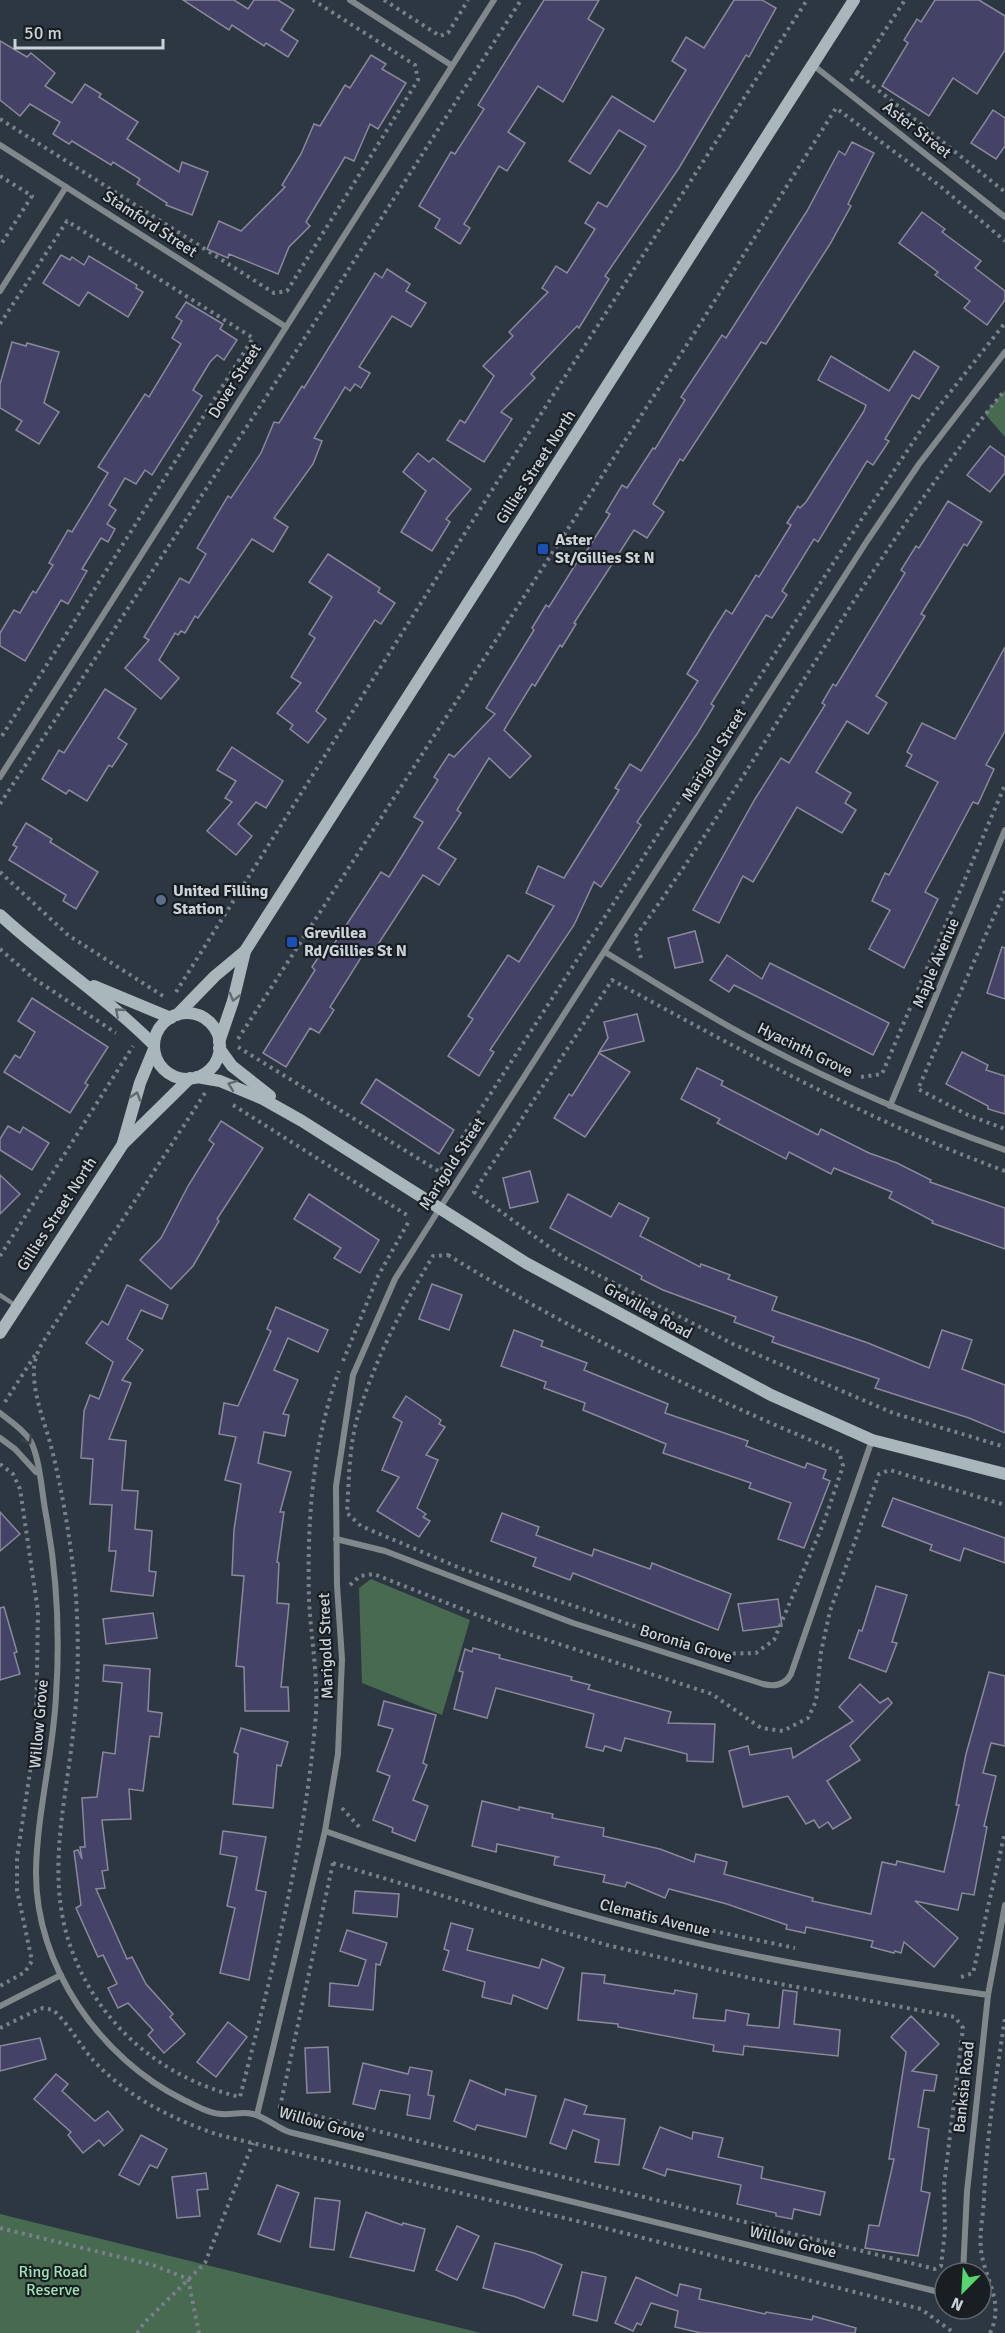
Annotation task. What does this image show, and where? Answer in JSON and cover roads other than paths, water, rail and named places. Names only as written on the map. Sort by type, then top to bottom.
[{"type":"main road","name":"Gillies Street North","points":[[123,1144],[157,1032],[214,976],[245,951],[854,0]]},
{"type":"main road","points":[[0,915],[28,940],[82,980],[154,1047],[164,1070],[179,1078],[193,1078]]},
{"type":"main road","name":"Gillies Street North","points":[[0,1333],[123,1144],[193,1078],[213,1066],[233,1001],[245,951]]},
{"type":"main road","points":[[82,980],[174,1016],[188,1014],[204,1019],[213,1027],[219,1045]]},
{"type":"main road","name":"Grevillea Road","points":[[219,1045],[236,1070],[302,1121]]},
{"type":"main road","name":"Grevillea Road","points":[[193,1078],[212,1079],[242,1089],[302,1121],[526,1263],[771,1395],[872,1440],[1005,1474]]},
{"type":"street","points":[[350,0],[452,65]]},
{"type":"street","name":"Dover Street","points":[[0,777],[494,0]]},
{"type":"street","name":"Aster Street","points":[[813,65],[1005,217]]},
{"type":"street","name":"Stamford Street","points":[[0,145],[286,327]]},
{"type":"street","points":[[0,291],[66,187]]},
{"type":"street","name":"Marigold Street","points":[[257,2115],[325,1831],[341,1718],[342,1659],[336,1539],[336,1486],[353,1375],[395,1279],[440,1208],[919,464],[1005,352]]},
{"type":"street","name":"Maple Avenue","points":[[890,1106],[1005,830]]},
{"type":"street","name":"Hyacinth Grove","points":[[605,952],[750,1038],[890,1106],[1005,1150]]},
{"type":"street","name":"Willow Grove","points":[[0,1412],[29,1439],[38,1478],[54,1575],[57,1654],[53,1732],[36,1875],[44,1924],[61,1975],[96,2030],[149,2080],[213,2113],[257,2115],[289,2132],[933,2291]]},
{"type":"street","name":"Willow Grove","points":[[0,1438],[22,1455],[38,1478]]},
{"type":"street","name":"Boronia Grove","points":[[336,1539],[385,1551],[613,1636],[768,1685],[777,1685],[788,1680],[791,1674],[872,1440]]},
{"type":"street","name":"Clematis Avenue","points":[[325,1831],[465,1879],[598,1919],[742,1953],[988,1995]]},
{"type":"street","name":"Banksia Road","points":[[964,2261],[967,2192],[988,1995],[1005,1905]]},
{"type":"street","points":[[0,2006],[61,1975]]},
{"type":"lane","points":[[0,1295],[17,1306]]},
{"type":"place","name":"Aster St/Gillies St N","points":[[543,549]]},
{"type":"place","name":"United Filling Station","points":[[161,900]]},
{"type":"place","name":"Grevillea Rd/Gillies St N","points":[[292,942]]},
{"type":"park label","name":"Ring Road Reserve","points":[[53,2281]]}]
